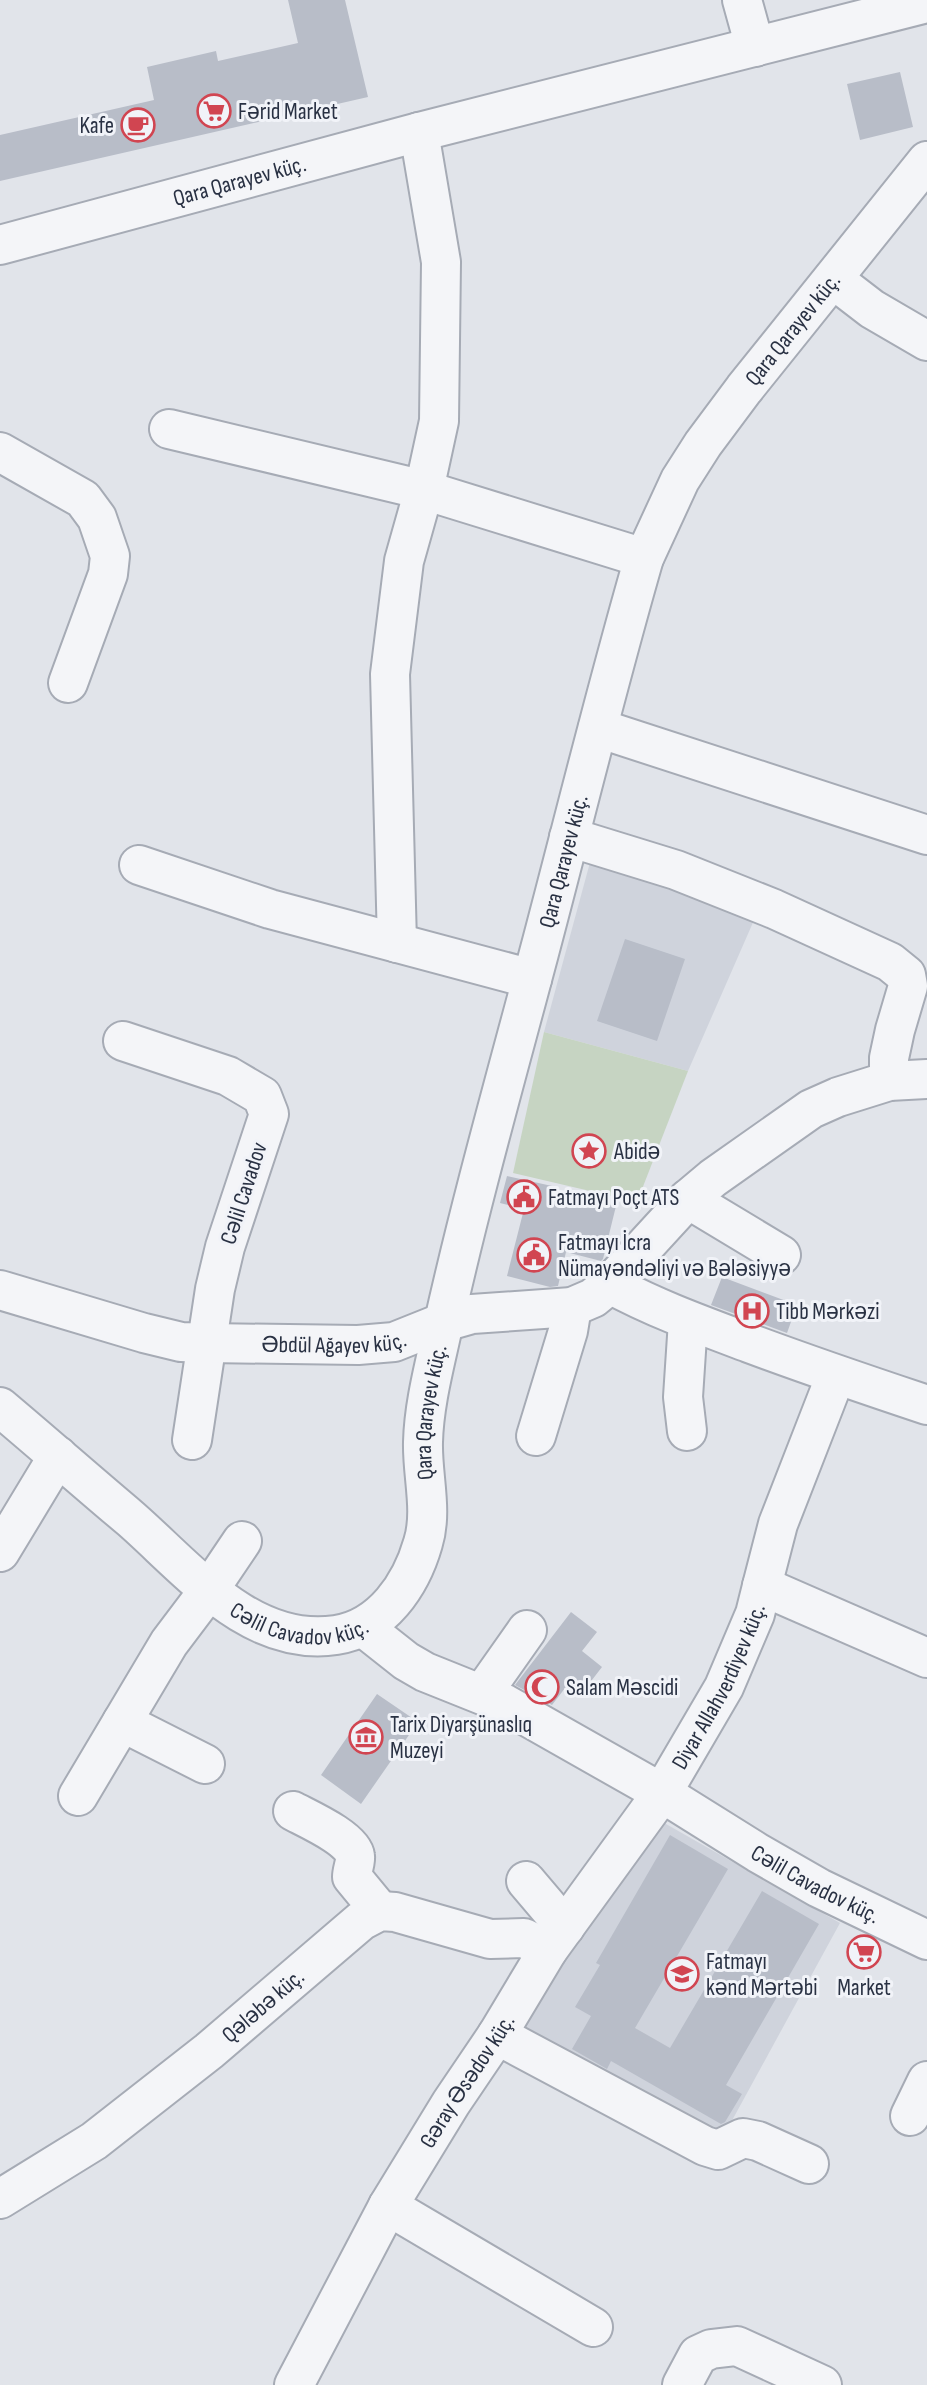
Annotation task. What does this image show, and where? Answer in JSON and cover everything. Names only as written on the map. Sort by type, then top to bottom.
[{"type":"street","points":[[742,0],[755,47]]},
{"type":"street","name":"Qara Qarayev küç.","points":[[0,245],[419,132],[927,3]]},
{"type":"street","points":[[397,943],[390,674],[404,561],[424,490],[439,421],[441,262],[419,132]]},
{"type":"street","name":"Qara Qarayev küç.","points":[[363,1627],[383,1613],[401,1591],[415,1566],[424,1540],[428,1517],[423,1467],[424,1415],[444,1322],[644,558],[680,480],[703,444],[927,161]]},
{"type":"street","points":[[833,279],[872,309],[927,341]]},
{"type":"street","points":[[169,429],[424,490],[644,558]]},
{"type":"street","points":[[0,452],[83,499],[97,518],[110,556],[108,574],[68,683]]},
{"type":"street","points":[[598,728],[927,835]]},
{"type":"street","points":[[569,837],[676,870],[774,909],[890,962],[906,975],[908,986],[888,1058],[889,1082]]},
{"type":"street","points":[[139,865],[270,909],[532,979]]},
{"type":"street","name":"Cəlil Cavadov","points":[[123,1041],[228,1076],[262,1097],[269,1114],[225,1247],[215,1289],[192,1440]]},
{"type":"street","name":"Əbdül Ağayev küç.","points":[[0,1290],[144,1333],[181,1342],[207,1343],[394,1342],[472,1314],[572,1307],[593,1298],[610,1284],[688,1199],[713,1178],[811,1110],[838,1097],[889,1082],[927,1079]]},
{"type":"street","points":[[688,1199],[781,1255]]},
{"type":"street","points":[[610,1284],[688,1321],[927,1405]]},
{"type":"street","points":[[536,1436],[568,1331],[572,1307]]},
{"type":"street","points":[[687,1431],[683,1397],[688,1321]]},
{"type":"street","points":[[762,1586],[778,1524],[836,1375]]},
{"type":"street","name":"Cəlil Cavadov küç.","points":[[0,1407],[233,1608],[263,1624],[316,1636],[338,1635],[363,1627],[406,1661],[425,1672],[505,1704],[561,1734],[820,1888],[927,1940]]},
{"type":"street","points":[[0,1552],[58,1456]]},
{"type":"street","points":[[78,1796],[169,1643],[242,1541]]},
{"type":"street","name":"Diyar Allahverdiyev küç.","points":[[662,1793],[724,1687],[755,1614],[762,1586],[927,1658]]},
{"type":"street","points":[[482,1694],[527,1630]]},
{"type":"street","points":[[121,1721],[205,1764]]},
{"type":"street","name":"Gəray Əsədov küç.","points":[[294,2385],[388,2206],[451,2103],[556,1939],[662,1793]]},
{"type":"street","points":[[293,1811],[334,1833],[354,1851],[356,1858],[352,1877],[380,1911],[395,1912],[490,1939],[556,1939],[526,1881]]},
{"type":"street","name":"Qələbə küç.","points":[[4,2189],[94,2141],[209,2051],[361,1921],[380,1911]]},
{"type":"street","points":[[497,2035],[705,2146],[718,2150],[743,2138],[758,2141],[809,2164]]},
{"type":"street","points":[[910,2116],[927,2081]]},
{"type":"street","points":[[388,2206],[593,2328]]},
{"type":"street","points":[[682,2385],[698,2355],[710,2349],[737,2346],[822,2385]]},
{"type":"shaded area","points":[[592,855],[758,911],[688,1071],[544,1032]]},
{"type":"shaded area","name":"Fatmayı kənd Mərtəbi","points":[[659,1820],[840,1923],[723,2137],[517,2025]]},
{"type":"green space","points":[[544,1032],[688,1071],[637,1202],[513,1173]]},
{"type":"building","points":[[288,0],[345,0],[368,97],[0,181],[0,135],[154,100],[147,67],[216,51],[218,61],[298,43]]},
{"type":"building","points":[[900,72],[913,127],[860,140],[847,84]]},
{"type":"building","points":[[625,939],[685,959],[657,1041],[597,1021]]},
{"type":"building","points":[[507,1176],[552,1186],[551,1190],[616,1206],[603,1259],[601,1261],[566,1252],[558,1286],[550,1287],[507,1276],[524,1209],[500,1203]]},
{"type":"building","points":[[722,1277],[797,1305],[787,1333],[711,1305]]},
{"type":"building","points":[[571,1612],[597,1632],[582,1651],[602,1667],[585,1689],[572,1679],[552,1705],[515,1685]]},
{"type":"building","points":[[377,1694],[418,1722],[361,1804],[321,1775]]},
{"type":"building","points":[[670,1835],[728,1869],[635,2028],[670,2048],[762,1891],[819,1924],[726,2085],[742,2094],[725,2122],[721,2124],[611,2061],[607,2069],[572,2049],[591,2016],[575,2007],[600,1965],[596,1963]]},
{"type":"place","name":"Fərid Market","points":[[214,111]]},
{"type":"place","name":"Kafe","points":[[138,125]]},
{"type":"place","name":"Abidə","points":[[589,1151]]},
{"type":"place","name":"Fatmayı Poçt ATS","points":[[524,1197]]},
{"type":"place","name":"Fatmayı İcra Nümayəndəliyi və Bələsiyyə","points":[[534,1255]]},
{"type":"place","name":"Tibb Mərkəzi","points":[[752,1311]]},
{"type":"place","name":"Salam Məscidi","points":[[542,1687]]},
{"type":"place","name":"Tarix Diyarşünaslıq Muzeyi","points":[[366,1737]]},
{"type":"place","name":"Market","points":[[864,1952]]},
{"type":"place","name":"Fatmayı kənd Mərtəbi","points":[[682,1974]]}]
